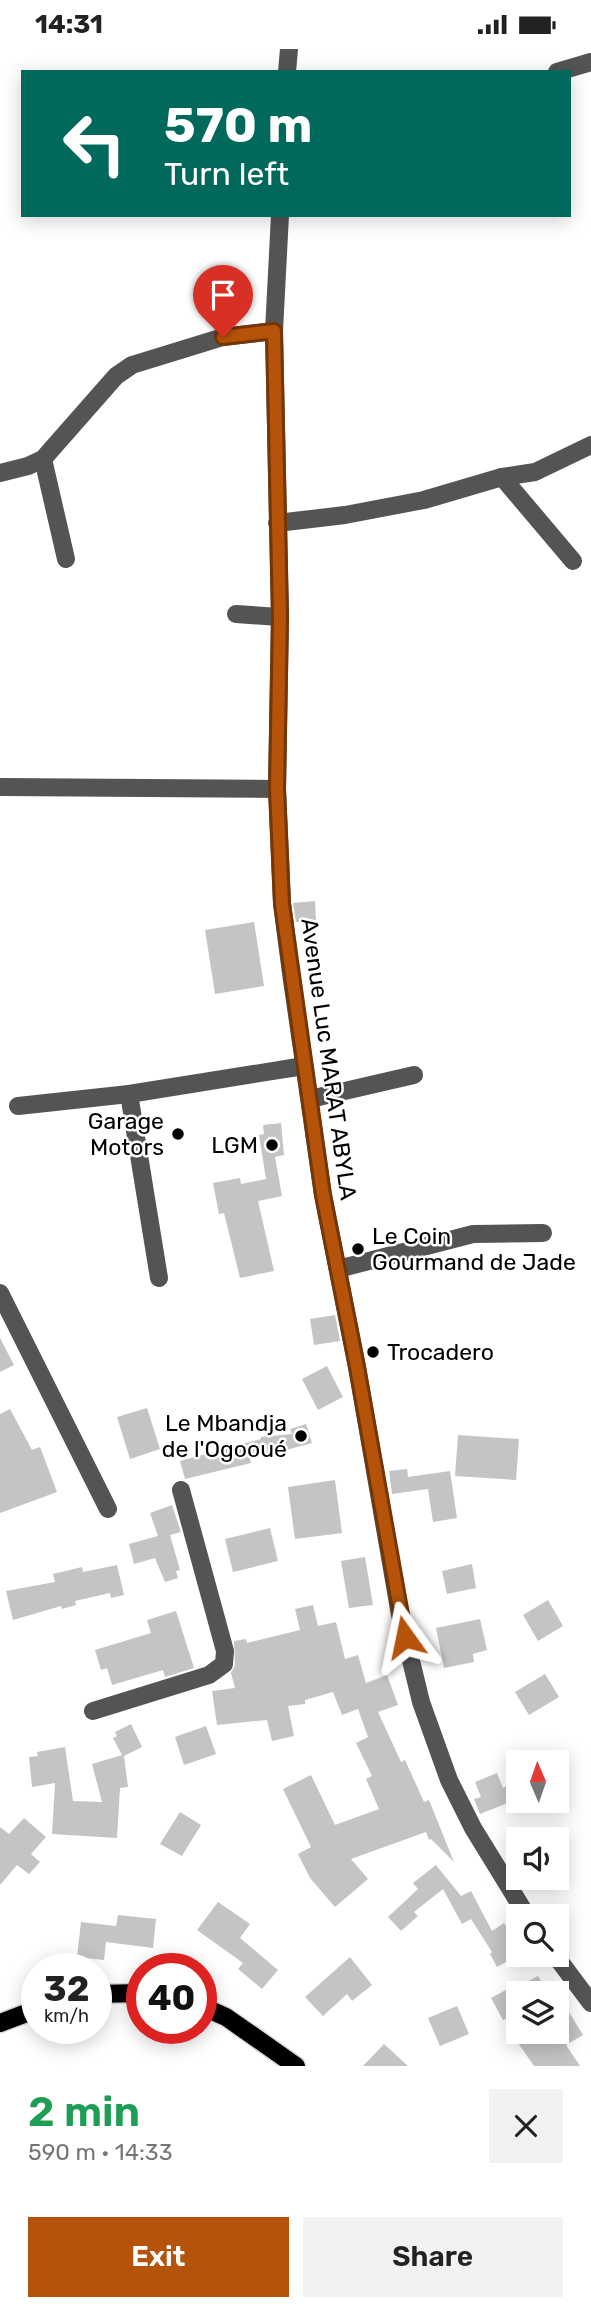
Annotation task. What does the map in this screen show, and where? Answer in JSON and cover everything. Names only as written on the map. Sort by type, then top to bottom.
[{"type":"main road","points":[[217,2013],[296,2066]]},
{"type":"main road","points":[[0,2023],[21,2015]]},
{"type":"street","points":[[288,70],[289,49]]},
{"type":"street","points":[[564,70],[591,62]]},
{"type":"street","name":"Avenue Luc MARAT ABYLA","points":[[280,217],[274,331],[280,617],[277,789],[282,904],[304,1066],[323,1195],[364,1403],[400,1615],[421,1702],[433,1740],[461,1804],[519,1904]]},
{"type":"street","points":[[0,473],[43,459],[116,376],[132,365],[223,337],[274,331]]},
{"type":"street","points":[[277,523],[345,515],[424,500],[502,477],[535,473],[591,445]]},
{"type":"street","points":[[43,459],[66,559]]},
{"type":"street","points":[[502,477],[573,561]]},
{"type":"street","points":[[236,614],[280,617]]},
{"type":"street","points":[[0,787],[277,789]]},
{"type":"street","points":[[18,1106],[129,1094],[304,1066]]},
{"type":"street","points":[[310,1099],[414,1075]]},
{"type":"street","points":[[129,1094],[159,1278]]},
{"type":"street","points":[[338,1269],[473,1234],[543,1233]]},
{"type":"street","points":[[0,1293],[108,1509]]},
{"type":"street","points":[[93,1711],[209,1675],[224,1664],[225,1651],[181,1490]]},
{"type":"street","points":[[564,1967],[591,2003]]},
{"type":"building","points":[[315,901],[316,920],[296,922],[293,903]]},
{"type":"building","points":[[254,922],[264,986],[215,994],[205,930]]},
{"type":"building","points":[[281,1123],[284,1155],[275,1157],[282,1196],[258,1201],[274,1271],[240,1278],[224,1213],[219,1214],[213,1183],[240,1178],[241,1184],[266,1179],[259,1135],[264,1134],[263,1125]]},
{"type":"building","points":[[335,1315],[340,1341],[314,1345],[310,1319]]},
{"type":"building","points":[[0,1338],[14,1365],[0,1372]]},
{"type":"building","points":[[327,1366],[343,1397],[318,1410],[302,1379]]},
{"type":"building","points":[[147,1408],[160,1449],[130,1459],[117,1417]]},
{"type":"building","points":[[10,1409],[32,1450],[40,1447],[57,1492],[0,1513],[0,1414]]},
{"type":"building","points":[[306,1424],[312,1443],[279,1452],[249,1455],[251,1463],[185,1479],[180,1461],[261,1437],[292,1434],[290,1429]]},
{"type":"building","points":[[458,1435],[519,1439],[516,1480],[455,1476]]},
{"type":"building","points":[[407,1469],[408,1477],[450,1471],[457,1518],[433,1522],[428,1489],[392,1494],[389,1471]]},
{"type":"building","points":[[335,1480],[342,1533],[295,1539],[288,1487]]},
{"type":"building","points":[[172,1505],[181,1532],[170,1535],[180,1570],[176,1571],[178,1578],[165,1582],[155,1558],[134,1564],[129,1544],[158,1536],[150,1513]]},
{"type":"building","points":[[270,1528],[278,1561],[233,1572],[225,1539]]},
{"type":"building","points":[[365,1557],[373,1605],[349,1608],[341,1561]]},
{"type":"building","points":[[472,1564],[476,1588],[447,1594],[442,1571]]},
{"type":"building","points":[[117,1565],[124,1595],[111,1598],[110,1593],[75,1601],[76,1605],[62,1609],[61,1606],[13,1620],[6,1591],[55,1582],[53,1574],[82,1567],[83,1572]]},
{"type":"building","points":[[548,1600],[563,1626],[538,1641],[523,1615]]},
{"type":"building","points":[[313,1605],[318,1626],[336,1622],[345,1659],[358,1655],[366,1683],[387,1675],[398,1705],[378,1712],[401,1762],[405,1760],[424,1802],[429,1800],[454,1862],[429,1840],[426,1832],[351,1859],[368,1879],[335,1907],[310,1878],[298,1854],[311,1847],[283,1789],[311,1775],[335,1825],[379,1809],[366,1779],[372,1776],[356,1743],[368,1737],[358,1709],[342,1715],[333,1692],[305,1700],[305,1704],[288,1706],[294,1736],[272,1741],[267,1720],[217,1725],[212,1691],[235,1688],[231,1673],[235,1665],[234,1641],[246,1639],[247,1643],[300,1630],[295,1609]]},
{"type":"building","points":[[176,1611],[194,1668],[165,1677],[163,1670],[112,1685],[107,1668],[101,1670],[95,1650],[151,1633],[147,1620]]},
{"type":"building","points":[[480,1619],[487,1650],[473,1654],[474,1662],[444,1668],[436,1628]]},
{"type":"building","points":[[545,1674],[559,1697],[529,1715],[515,1692]]},
{"type":"building","points":[[131,1724],[142,1747],[124,1756],[128,1787],[120,1788],[117,1838],[52,1834],[55,1783],[32,1787],[29,1757],[38,1756],[37,1752],[65,1747],[73,1801],[102,1802],[92,1764],[122,1755],[113,1738],[117,1736],[115,1732]]},
{"type":"building","points":[[206,1726],[216,1754],[184,1765],[175,1737]]},
{"type":"building","points":[[497,1773],[503,1788],[506,1786],[506,1804],[480,1814],[474,1799],[481,1797],[475,1782]]},
{"type":"building","points":[[180,1812],[201,1825],[182,1856],[160,1844]]},
{"type":"building","points":[[24,1818],[46,1837],[31,1854],[40,1862],[29,1874],[17,1865],[0,1885],[0,1827],[9,1834]]},
{"type":"building","points":[[436,1865],[461,1896],[471,1891],[492,1931],[504,1923],[506,1926],[506,1962],[497,1967],[490,1954],[492,1952],[471,1919],[462,1924],[443,1889],[414,1912],[418,1916],[401,1931],[388,1917],[418,1889],[413,1883]]},
{"type":"building","points":[[218,1902],[250,1924],[240,1938],[278,1970],[262,1989],[238,1969],[243,1963],[197,1930]]},
{"type":"building","points":[[118,1915],[156,1919],[153,1948],[106,1942],[105,1953],[77,1953],[81,1922],[116,1926]]},
{"type":"building","points":[[350,1957],[372,1985],[352,2001],[347,1994],[323,2016],[305,1997]]},
{"type":"building","points":[[506,1990],[506,2019],[503,2020],[491,1998]]},
{"type":"building","points":[[457,2006],[469,2034],[440,2046],[428,2018]]},
{"type":"building","points":[[569,2012],[583,2035],[569,2043]]},
{"type":"building","points":[[384,2044],[408,2066],[363,2066]]},
{"type":"building","points":[[519,2044],[568,2044],[580,2066],[534,2066]]},
{"type":"place","name":"Garage Motors","points":[[178,1134]]},
{"type":"place","name":"LGM","points":[[272,1145]]},
{"type":"place","name":"Le Coin Gourmand de Jade","points":[[358,1249]]},
{"type":"place","name":"Trocadero","points":[[373,1352]]},
{"type":"place","name":"Le Mbandja de l'Ogooué","points":[[301,1436]]},
{"type":"route","points":[[223,337],[274,331],[280,617],[277,789],[282,904],[323,1195],[405,1637]]}]
